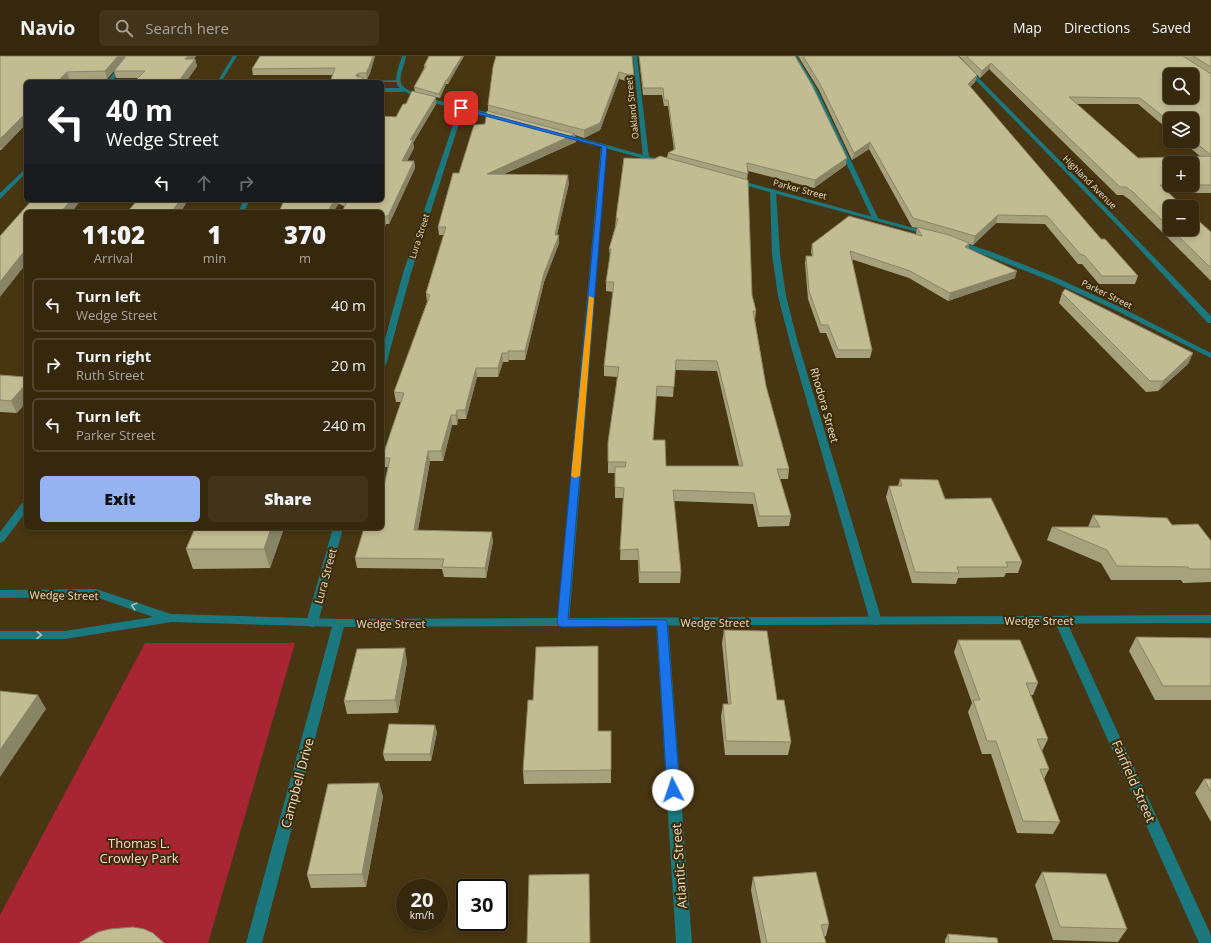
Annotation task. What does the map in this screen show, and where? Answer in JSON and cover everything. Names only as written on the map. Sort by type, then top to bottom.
[{"type":"street","points":[[110,80],[131,56]]},
{"type":"street","points":[[220,80],[235,56]]},
{"type":"street","points":[[402,90],[399,81],[404,56]]},
{"type":"street","name":"Oakland Street","points":[[635,56],[646,158]]},
{"type":"street","points":[[795,56],[815,91],[875,218]]},
{"type":"street","name":"Highland Avenue","points":[[954,56],[1120,225],[1211,321]]},
{"type":"street","points":[[384,81],[399,81]]},
{"type":"street","points":[[384,90],[402,90],[418,96],[506,120]]},
{"type":"street","name":"Lura Street","points":[[384,358],[407,273],[461,108]]},
{"type":"street","points":[[558,134],[668,164]]},
{"type":"street","points":[[562,623],[604,146]]},
{"type":"street","points":[[0,197],[24,172]]},
{"type":"street","name":"Parker Street","points":[[728,179],[875,218],[936,236]]},
{"type":"street","name":"Rhodora Street","points":[[773,191],[776,256],[784,303],[794,343],[876,621]]},
{"type":"street","name":"Parker Street","points":[[950,240],[1049,276],[1211,356]]},
{"type":"street","points":[[0,539],[24,508]]},
{"type":"street","name":"Lura Street","points":[[312,623],[337,530]]},
{"type":"street","name":"Wedge Street","points":[[0,594],[96,593],[172,618]]},
{"type":"street","name":"Wedge Street","points":[[0,635],[66,635],[172,618],[312,623],[1211,619]]},
{"type":"street","name":"Fairfield Street","points":[[1060,620],[1207,943]]},
{"type":"street","name":"Atlantic Street","points":[[662,622],[684,943]]},
{"type":"street","name":"Campbell Drive","points":[[254,943],[339,623]]},
{"type":"green space","name":"Thomas L. Crowley Park","points":[[145,643],[295,643],[208,943],[0,943],[0,915]]},
{"type":"building","points":[[0,56],[118,56],[105,71],[67,72],[59,80],[24,80],[24,115],[0,139]]},
{"type":"building","points":[[126,56],[188,56],[185,59],[195,59],[179,80],[136,80],[145,71],[114,71]]},
{"type":"building","points":[[260,56],[373,56],[366,73],[359,73],[356,75],[357,77],[363,77],[361,80],[331,80],[335,68],[252,69]]},
{"type":"building","points":[[429,56],[462,56],[446,80],[439,94],[414,87],[426,66],[424,66]]},
{"type":"building","points":[[496,56],[632,56],[634,76],[619,72],[600,123],[584,130],[488,105]]},
{"type":"building","points":[[639,56],[795,56],[812,85],[847,158],[815,180],[747,163],[748,174],[668,153],[675,149],[668,100],[664,100],[663,88],[643,88]]},
{"type":"building","points":[[803,56],[958,56],[977,75],[968,84],[1101,239],[1105,239],[1138,276],[1102,276],[1084,255],[1081,255],[1047,216],[998,215],[975,236],[913,218],[870,142],[854,153],[820,84]]},
{"type":"building","points":[[966,56],[1183,56],[1211,74],[1211,155],[1199,146],[1199,112],[1163,112],[1163,116],[1140,98],[1069,97],[1138,158],[1163,157],[1163,185],[1160,185],[1163,188],[1163,192],[1168,192],[1176,200],[1163,200],[1163,221],[1133,192],[1126,187],[1120,187],[991,63],[982,71]]},
{"type":"building","points":[[1193,56],[1211,56],[1211,67]]},
{"type":"building","points":[[412,91],[436,97],[410,140],[413,140],[402,161],[414,161],[388,216],[385,216],[384,218],[384,210],[343,210],[347,202],[384,202],[384,116],[396,117],[403,104],[406,104]]},
{"type":"building","points":[[487,111],[575,134],[487,174],[568,175],[555,235],[559,235],[544,273],[525,351],[508,351],[508,353],[502,353],[498,368],[476,368],[465,410],[457,410],[456,415],[451,415],[441,451],[428,451],[414,530],[492,532],[485,568],[442,567],[444,559],[355,558],[363,530],[384,530],[384,486],[390,458],[384,458],[384,452],[404,393],[394,392],[430,295],[426,293],[446,227],[438,227],[453,173],[459,173],[474,125],[485,124]]},
{"type":"building","points":[[660,156],[748,180],[752,295],[756,311],[753,311],[766,386],[789,469],[777,469],[791,516],[759,516],[754,493],[673,490],[681,572],[640,572],[638,549],[620,550],[624,488],[615,487],[615,467],[625,467],[626,462],[608,462],[608,442],[619,367],[604,366],[614,282],[606,282],[611,249],[609,249],[618,219],[616,218],[624,158],[654,159]],"holes":[[[676,360],[717,361],[743,466],[666,466],[665,440],[653,440],[657,386],[674,387]]]},
{"type":"building","points":[[1199,156],[1211,156],[1211,185],[1199,185]]},
{"type":"building","points":[[30,202],[69,202],[63,210],[24,210],[24,252],[0,282],[0,236]]},
{"type":"building","points":[[136,202],[179,202],[173,210],[129,210]]},
{"type":"building","points":[[283,202],[334,202],[328,210],[280,210]]},
{"type":"building","points":[[849,216],[922,236],[917,227],[949,235],[969,243],[965,247],[1017,271],[950,293],[910,271],[850,251],[872,350],[838,350],[828,325],[821,325],[809,291],[806,256],[813,256],[812,244]]},
{"type":"building","points":[[1199,221],[1211,232],[1211,268],[1178,236],[1199,236]]},
{"type":"building","points":[[1065,289],[1193,353],[1163,381],[1150,381],[1062,293]]},
{"type":"building","points":[[0,375],[24,377],[24,386],[11,401],[0,400]]},
{"type":"building","points":[[900,479],[938,480],[945,499],[991,498],[1022,562],[1006,562],[1008,567],[957,567],[959,573],[915,572],[889,486],[902,486]]},
{"type":"building","points":[[1093,515],[1167,518],[1172,525],[1198,524],[1211,541],[1211,569],[1190,569],[1188,567],[1117,566],[1107,550],[1052,527],[1100,527]]},
{"type":"building","points":[[194,530],[270,530],[264,549],[186,549]]},
{"type":"building","points":[[724,630],[767,631],[777,700],[784,700],[791,742],[726,741],[723,704],[731,704]]},
{"type":"building","points":[[1136,637],[1211,638],[1211,686],[1163,686]]},
{"type":"building","points":[[958,640],[1020,640],[1038,683],[1026,683],[1048,739],[1037,739],[1049,769],[1040,769],[1060,822],[1023,821],[996,741],[987,741],[973,700],[980,700]]},
{"type":"building","points":[[598,646],[598,731],[611,731],[611,770],[523,771],[528,700],[533,700],[536,647]]},
{"type":"building","points":[[405,648],[395,700],[344,701],[357,649]]},
{"type":"building","points":[[0,691],[38,695],[0,750]]},
{"type":"building","points":[[389,724],[435,725],[430,754],[383,754]]},
{"type":"building","points":[[1204,779],[1211,779],[1211,792]]},
{"type":"building","points":[[379,783],[362,874],[307,875],[328,784]]},
{"type":"building","points":[[816,872],[829,924],[821,925],[826,943],[767,943],[753,877]]},
{"type":"building","points":[[1042,872],[1106,874],[1127,929],[1060,927]]},
{"type":"building","points":[[589,874],[590,943],[527,943],[529,875]]},
{"type":"building","points":[[133,927],[144,929],[153,933],[164,943],[79,943],[98,932],[110,929]]},
{"type":"building","points":[[948,934],[997,938],[998,943],[949,943]]},
{"type":"slow traffic","points":[[575,476],[591,298]]},
{"type":"route","points":[[461,108],[604,146],[562,623],[662,622],[673,790]]}]
